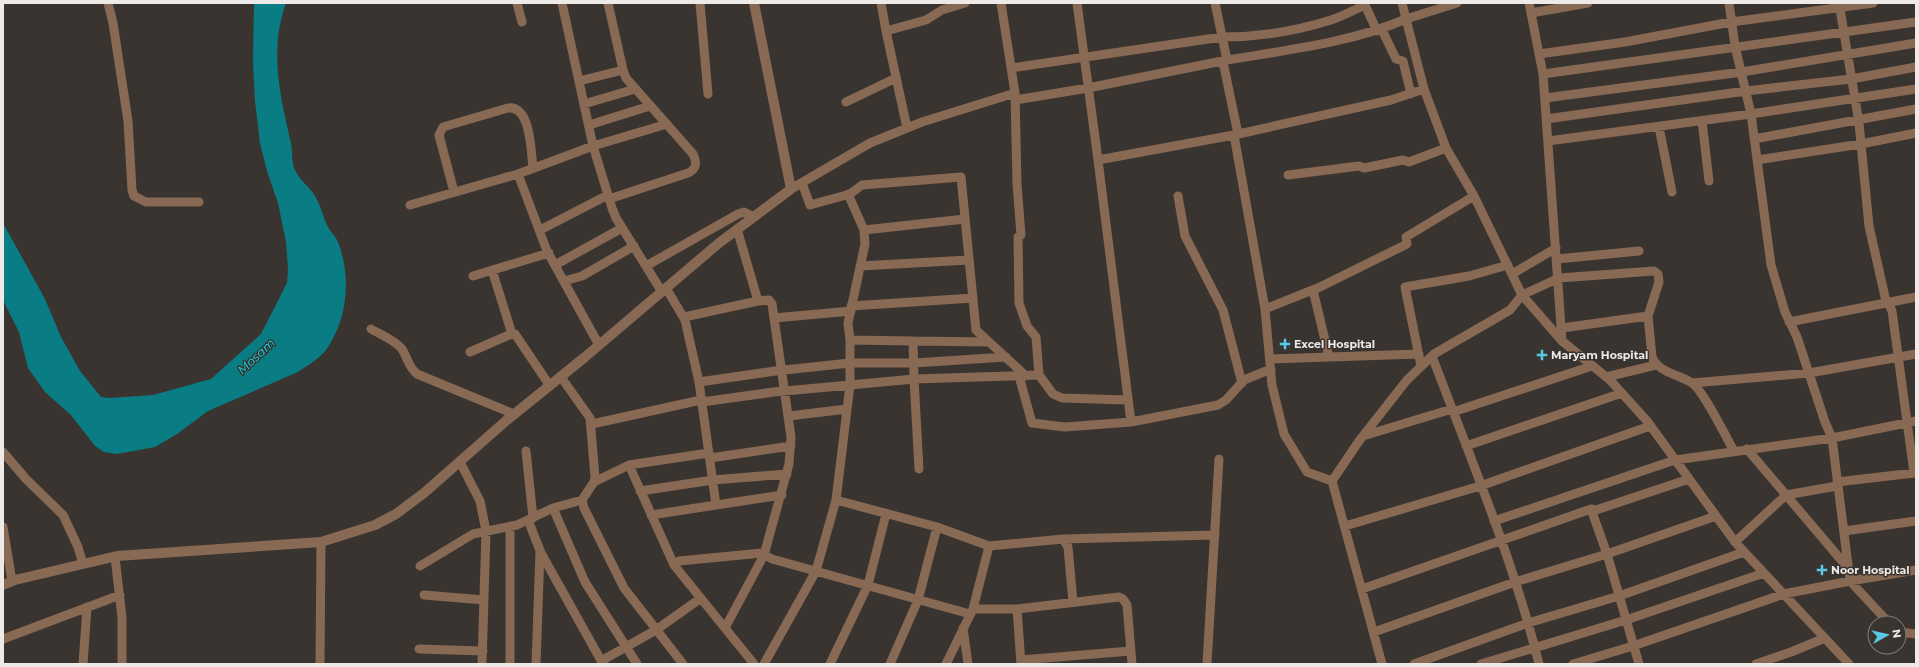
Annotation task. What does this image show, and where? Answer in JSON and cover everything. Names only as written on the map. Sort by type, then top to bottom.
[{"type":"street","points":[[108,3],[113,23],[128,121],[132,190],[134,196],[146,202],[199,202]]},
{"type":"street","points":[[517,3],[522,22]]},
{"type":"street","points":[[562,3],[593,146],[616,218],[646,266],[684,317],[699,382],[716,505]]},
{"type":"street","points":[[540,230],[609,197],[693,171],[696,166],[696,160],[693,154],[626,78],[608,3]]},
{"type":"street","points":[[700,3],[708,94]]},
{"type":"street","points":[[754,3],[791,189]]},
{"type":"street","points":[[881,3],[907,128]]},
{"type":"street","points":[[886,31],[926,20],[942,10],[965,3]]},
{"type":"street","points":[[1001,3],[1015,96],[1016,184],[1021,235],[1018,237],[1019,303],[1027,326],[1036,337],[1039,376],[1053,394],[1062,398],[1128,400]]},
{"type":"street","points":[[1077,3],[1131,422]]},
{"type":"street","points":[[1215,3],[1222,37],[1236,134],[1265,309],[1272,385],[1284,434],[1308,472],[1332,481]]},
{"type":"street","points":[[1402,3],[1424,89],[1446,148],[1474,196],[1522,295],[1562,341],[1606,377],[1622,393],[1650,426],[1735,542],[1850,664]]},
{"type":"street","points":[[3,527],[8,583],[115,557],[321,542],[375,525],[396,514],[460,462],[514,414],[550,386],[737,229],[791,189],[870,143],[907,128],[1015,96],[1088,88],[1225,61],[1323,44],[1379,30],[1456,3]]},
{"type":"street","points":[[1528,3],[1543,74],[1559,278],[1562,341]]},
{"type":"street","points":[[1531,13],[1588,3]]},
{"type":"street","points":[[1729,3],[1735,46],[1751,114],[1772,265],[1785,312],[1797,337],[1832,438],[1850,581],[1882,615]]},
{"type":"street","points":[[1539,54],[1625,42],[1731,22],[1839,5],[1873,3]]},
{"type":"street","points":[[1011,68],[1084,59],[1222,37],[1245,37],[1277,33],[1332,20],[1364,4],[1396,60],[1403,61],[1411,94]]},
{"type":"street","points":[[1735,542],[1786,495],[1837,484],[1915,472],[1912,422],[1899,358],[1892,311],[1885,297],[1869,226],[1862,144],[1839,5]]},
{"type":"street","points":[[1543,74],[1735,46],[1916,22]]},
{"type":"street","points":[[1545,98],[1742,72],[1916,43]]},
{"type":"street","points":[[1546,119],[1746,91],[1852,79],[1916,66]]},
{"type":"street","points":[[579,81],[623,70]]},
{"type":"street","points":[[846,102],[896,78]]},
{"type":"street","points":[[584,104],[635,88]]},
{"type":"street","points":[[1098,160],[1236,134],[1391,100],[1424,89]]},
{"type":"street","points":[[1548,141],[1702,121],[1916,89]]},
{"type":"street","points":[[589,125],[650,106]]},
{"type":"street","points":[[454,192],[439,135],[440,130],[494,112],[512,107],[519,110],[527,125],[533,168]]},
{"type":"street","points":[[1754,139],[1916,109]]},
{"type":"street","points":[[1702,121],[1709,181]]},
{"type":"street","points":[[410,205],[518,174],[593,146],[667,124]]},
{"type":"street","points":[[1659,126],[1672,192]]},
{"type":"street","points":[[1757,160],[1862,144],[1916,133]]},
{"type":"street","points":[[1288,175],[1359,166],[1364,168],[1403,160],[1409,162],[1446,148]]},
{"type":"street","points":[[518,174],[549,254],[599,345]]},
{"type":"street","points":[[802,183],[810,205],[848,194],[862,185],[961,177],[976,330],[1006,357],[1023,376],[1032,423],[1065,427],[1131,422],[1218,405],[1226,400],[1249,377],[1271,369]]},
{"type":"street","points":[[764,664],[816,570],[836,500],[850,385],[850,340],[848,323],[865,244],[864,230],[848,194]]},
{"type":"street","points":[[1178,196],[1185,236],[1223,310],[1242,383]]},
{"type":"street","points":[[1265,309],[1313,290],[1407,244],[1406,237],[1474,196]]},
{"type":"street","points":[[646,266],[738,214],[744,212],[754,217]]},
{"type":"street","points":[[864,230],[965,219]]},
{"type":"street","points":[[555,265],[622,228]]},
{"type":"street","points":[[737,229],[758,301]]},
{"type":"street","points":[[564,281],[582,276],[634,246]]},
{"type":"street","points":[[1421,366],[1405,287],[1510,270],[1556,248]]},
{"type":"street","points":[[1557,259],[1639,251]]},
{"type":"street","points":[[473,276],[549,254]]},
{"type":"street","points":[[860,266],[969,260]]},
{"type":"street","points":[[492,270],[512,334],[516,336],[550,386]]},
{"type":"street","points":[[1332,481],[1363,436],[1407,380],[1432,356],[1510,310],[1522,295],[1559,278],[1654,271],[1658,274],[1659,282],[1648,316],[1652,356],[1656,365],[1692,383],[1699,390],[1734,451]]},
{"type":"street","points":[[1313,290],[1329,357]]},
{"type":"street","points":[[1790,322],[1916,297]]},
{"type":"street","points":[[774,318],[851,309],[973,298]]},
{"type":"street","points":[[684,317],[769,300],[772,304],[792,437],[787,474],[764,555],[725,628]]},
{"type":"street","points":[[1562,328],[1648,316]]},
{"type":"street","points":[[371,330],[397,344],[412,370],[417,374],[514,414]]},
{"type":"street","points":[[470,352],[512,334]]},
{"type":"street","points":[[850,340],[989,342]]},
{"type":"street","points":[[913,342],[919,469]]},
{"type":"street","points":[[1270,359],[1419,354]]},
{"type":"street","points":[[1692,383],[1809,373],[1916,354]]},
{"type":"street","points":[[1432,356],[1501,540],[1528,623],[1539,664]]},
{"type":"street","points":[[699,382],[782,370],[850,363],[914,363],[1006,357]]},
{"type":"street","points":[[1606,377],[1656,365]]},
{"type":"street","points":[[1363,436],[1453,411],[1592,366]]},
{"type":"street","points":[[592,424],[701,401],[785,391],[914,379],[1039,376]]},
{"type":"street","points":[[560,377],[587,411],[592,424],[594,482]]},
{"type":"street","points":[[1466,446],[1622,393]]},
{"type":"street","points":[[788,416],[847,409]]},
{"type":"street","points":[[1494,522],[1675,460],[1832,438],[1912,422]]},
{"type":"street","points":[[1345,526],[1480,486],[1650,426]]},
{"type":"street","points":[[420,566],[469,536],[510,526],[530,519],[553,508],[582,500],[594,482],[629,466],[791,446]]},
{"type":"street","points":[[1747,450],[1848,568]]},
{"type":"street","points":[[526,451],[530,519],[540,551],[602,662],[656,630],[701,598]]},
{"type":"street","points":[[3,452],[26,479],[63,516],[78,547],[83,564]]},
{"type":"street","points":[[1207,664],[1219,459]]},
{"type":"street","points":[[460,462],[480,502],[486,531],[482,664]]},
{"type":"street","points":[[629,466],[674,565],[754,664]]},
{"type":"street","points":[[640,491],[713,480],[787,474]]},
{"type":"street","points":[[1362,590],[1591,509],[1596,510],[1689,479]]},
{"type":"street","points":[[1332,481],[1382,664]]},
{"type":"street","points":[[651,515],[782,495]]},
{"type":"street","points":[[582,500],[584,508],[624,588],[683,664]]},
{"type":"street","points":[[836,500],[937,527],[989,546],[1063,539],[1215,535]]},
{"type":"street","points":[[553,508],[585,582],[636,664]]},
{"type":"street","points":[[1591,509],[1607,554],[1639,664]]},
{"type":"street","points":[[830,664],[868,585],[886,514]]},
{"type":"street","points":[[1374,632],[1515,582],[1607,554],[1716,516]]},
{"type":"street","points":[[1844,531],[1916,520]]},
{"type":"street","points":[[510,526],[510,664]]},
{"type":"street","points":[[890,664],[918,600],[937,527]]},
{"type":"street","points":[[1063,539],[1068,547],[1073,602]]},
{"type":"street","points":[[320,664],[321,542]]},
{"type":"street","points":[[946,664],[972,612],[989,546]]},
{"type":"street","points":[[536,664],[540,551]]},
{"type":"street","points":[[1414,664],[1528,623],[1619,596],[1744,552]]},
{"type":"street","points":[[674,565],[679,561],[762,553],[772,559],[816,570],[918,600],[972,612],[1017,609],[1119,597],[1123,599],[1127,605],[1132,664]]},
{"type":"street","points":[[115,557],[122,618],[122,664]]},
{"type":"street","points":[[1573,664],[1633,646],[1784,594],[1916,570]]},
{"type":"street","points":[[1481,664],[1626,620],[1764,573]]},
{"type":"street","points":[[3,639],[120,595]]},
{"type":"street","points":[[424,595],[484,600]]},
{"type":"street","points":[[83,664],[87,607]]},
{"type":"street","points":[[1017,609],[1021,662],[1131,651]]},
{"type":"street","points":[[963,628],[968,664]]},
{"type":"street","points":[[1756,664],[1825,638]]},
{"type":"street","points":[[419,649],[483,651]]},
{"type":"water","name":"Mosam","points":[[254,3],[286,3],[278,38],[277,56],[283,108],[292,146],[294,167],[299,177],[315,196],[328,227],[338,242],[342,255],[346,282],[340,323],[335,335],[325,351],[298,372],[208,411],[177,434],[155,447],[117,454],[104,452],[95,446],[71,415],[45,392],[28,368],[19,332],[3,300],[3,223],[45,299],[61,337],[80,371],[101,397],[109,398],[153,395],[211,379],[261,334],[287,283],[288,269],[286,242],[278,203],[267,171],[260,143],[255,101],[253,63]]},
{"type":"place","name":"Excel Hospital","points":[[1285,344]]},
{"type":"place","name":"Maryam Hospital","points":[[1542,355]]},
{"type":"place","name":"Noor Hospital","points":[[1822,570]]}]
